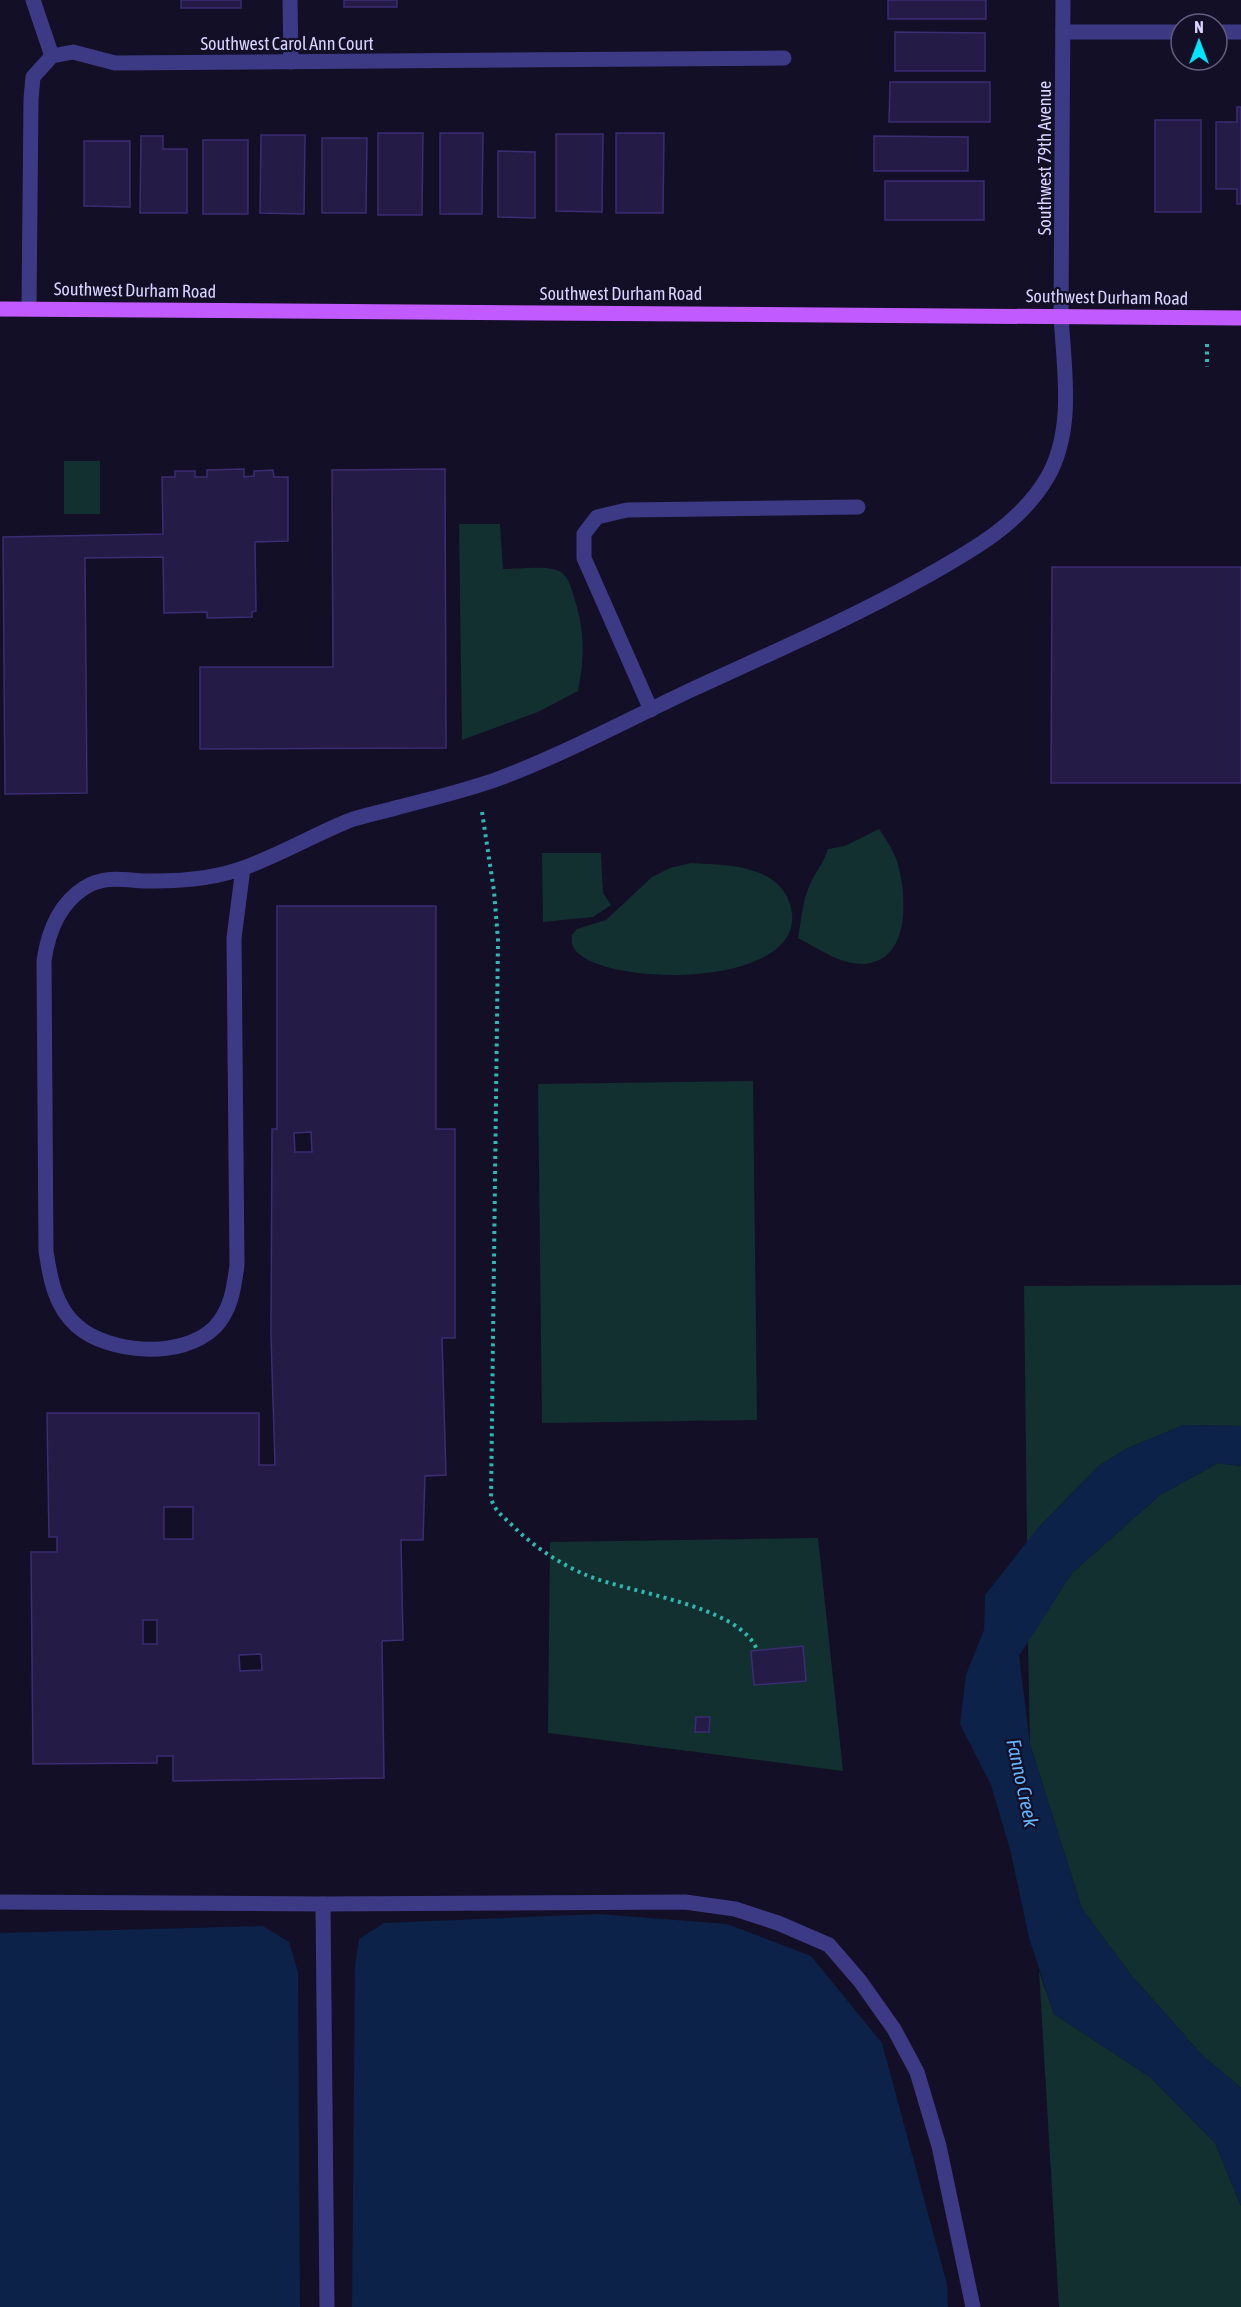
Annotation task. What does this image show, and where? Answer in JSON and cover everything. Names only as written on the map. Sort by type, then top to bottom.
[{"type":"main road","name":"Southwest Durham Road","points":[[0,309],[1241,318]]},
{"type":"street","points":[[29,308],[33,77],[52,56],[33,0]]},
{"type":"street","points":[[290,0],[291,62]]},
{"type":"street","name":"Southwest 79th Avenue","points":[[243,868],[234,938],[237,1265],[229,1308],[213,1329],[189,1343],[145,1350],[118,1346],[94,1338],[76,1326],[54,1294],[49,1275],[46,1251],[43,1107],[44,961],[47,937],[54,920],[65,905],[83,888],[97,882],[122,878],[146,881],[190,880],[243,868],[352,820],[477,785],[565,752],[877,604],[980,545],[1015,518],[1047,479],[1059,451],[1065,415],[1061,316],[1063,0]]},
{"type":"street","points":[[1063,32],[1169,32]]},
{"type":"street","name":"Southwest Carol Ann Court","points":[[52,56],[73,52],[115,63],[784,58]]},
{"type":"street","points":[[651,710],[584,558],[584,534],[597,517],[627,510],[858,507]]},
{"type":"street","points":[[0,1902],[322,1904],[685,1902],[735,1909],[778,1923],[829,1945],[860,1981],[894,2029],[917,2072],[939,2146],[973,2307]]},
{"type":"street","points":[[322,1904],[327,2307]]},
{"type":"path","points":[[477,785],[494,891],[498,940],[491,1499],[496,1512],[525,1539],[572,1568],[621,1587],[691,1605],[712,1614],[740,1628],[753,1639],[757,1650]]},
{"type":"green space","points":[[64,461],[100,461],[100,514],[64,514]]},
{"type":"green space","points":[[459,524],[500,524],[503,569],[548,568],[565,575],[577,607],[583,642],[578,691],[538,712],[462,740]]},
{"type":"green space","points":[[879,829],[897,861],[903,891],[902,924],[898,939],[890,952],[878,960],[862,964],[854,963],[829,955],[798,938],[805,897],[828,849],[845,846]]},
{"type":"green space","points":[[542,853],[601,853],[603,893],[611,905],[593,917],[543,922]]},
{"type":"green space","points":[[691,863],[746,869],[771,879],[781,887],[788,899],[790,930],[773,952],[740,966],[700,974],[656,974],[617,969],[587,959],[572,944],[572,935],[577,929],[606,920],[652,877],[670,868]]},
{"type":"green space","points":[[753,1081],[757,1420],[542,1423],[538,1084]]},
{"type":"green space","points":[[1241,1285],[1241,1426],[1184,1425],[1128,1448],[1100,1465],[1038,1528],[1027,1543],[1024,1286]]},
{"type":"green space","points":[[1218,1463],[1241,1466],[1241,2088],[1202,2055],[1131,1975],[1082,1909],[1030,1744],[1028,1640],[1072,1573],[1160,1495]]},
{"type":"green space","points":[[818,1538],[843,1771],[548,1733],[550,1542]]},
{"type":"green space","points":[[1039,1971],[1054,2014],[1150,2077],[1215,2143],[1241,2206],[1241,2307],[1059,2307]]},
{"type":"water","name":"Fanno Creek","points":[[1184,1425],[1241,1426],[1241,1466],[1218,1463],[1160,1495],[1072,1573],[1019,1656],[1030,1744],[1082,1909],[1131,1975],[1202,2055],[1241,2088],[1241,2206],[1215,2143],[1150,2077],[1054,2014],[1029,1938],[1011,1853],[991,1785],[960,1724],[966,1675],[984,1630],[985,1595],[1038,1528],[1100,1465],[1128,1448]]},
{"type":"water","points":[[599,1914],[727,1924],[811,1956],[882,2043],[947,2284],[948,2307],[352,2307],[355,1966],[359,1939],[384,1923]]},
{"type":"water","points":[[263,1926],[289,1942],[298,1972],[300,2307],[0,2307],[0,1933]]},
{"type":"building","points":[[181,0],[241,0],[241,8],[181,8]]},
{"type":"building","points":[[344,0],[397,0],[397,7],[344,7]]},
{"type":"building","points":[[888,0],[986,0],[986,19],[888,19]]},
{"type":"building","points":[[895,32],[985,33],[985,71],[895,71]]},
{"type":"building","points":[[890,82],[990,82],[990,122],[889,122]]},
{"type":"building","points":[[1237,107],[1241,107],[1241,204],[1237,204],[1237,189],[1216,189],[1216,122],[1237,122]]},
{"type":"building","points":[[1155,120],[1201,120],[1201,212],[1155,212]]},
{"type":"building","points":[[378,133],[423,133],[422,215],[378,215]]},
{"type":"building","points":[[440,133],[483,133],[482,214],[440,214]]},
{"type":"building","points":[[616,133],[664,133],[663,213],[616,213]]},
{"type":"building","points":[[556,134],[603,134],[602,212],[556,211]]},
{"type":"building","points":[[261,135],[305,135],[304,214],[260,213]]},
{"type":"building","points":[[141,136],[163,136],[163,149],[187,149],[187,213],[140,213]]},
{"type":"building","points":[[874,136],[968,137],[968,171],[874,171]]},
{"type":"building","points":[[322,138],[367,138],[366,213],[322,213]]},
{"type":"building","points":[[203,140],[248,140],[248,214],[203,214]]},
{"type":"building","points":[[84,141],[130,141],[130,207],[84,206]]},
{"type":"building","points":[[498,151],[535,152],[535,218],[498,217]]},
{"type":"building","points":[[885,181],[984,181],[984,220],[885,220]]},
{"type":"building","points":[[244,469],[244,477],[254,476],[254,471],[273,470],[274,477],[288,477],[288,541],[255,542],[256,611],[252,612],[252,617],[207,618],[207,612],[164,613],[163,557],[85,558],[87,793],[5,794],[3,537],[163,534],[162,477],[175,477],[175,471],[195,471],[195,477],[207,477],[207,470]]},
{"type":"building","points":[[445,469],[446,748],[200,749],[200,667],[333,667],[332,470]]},
{"type":"building","points":[[1052,567],[1241,567],[1241,783],[1051,783]]},
{"type":"building","points":[[277,906],[436,906],[436,1129],[455,1129],[455,1338],[442,1338],[446,1475],[425,1476],[423,1540],[401,1540],[403,1640],[382,1641],[384,1778],[173,1781],[173,1756],[157,1756],[157,1763],[33,1764],[31,1552],[57,1552],[57,1537],[49,1537],[47,1413],[259,1413],[259,1465],[275,1465],[271,1336],[272,1129],[277,1129]],"holes":[[[311,1132],[312,1152],[295,1152],[294,1133]],[[164,1507],[193,1507],[193,1539],[164,1539]],[[143,1620],[157,1620],[157,1644],[143,1644]],[[261,1654],[262,1670],[240,1671],[239,1655]]]},
{"type":"building","points":[[803,1646],[806,1681],[754,1685],[751,1651]]},
{"type":"building","points":[[696,1717],[710,1717],[709,1732],[695,1732]]}]
